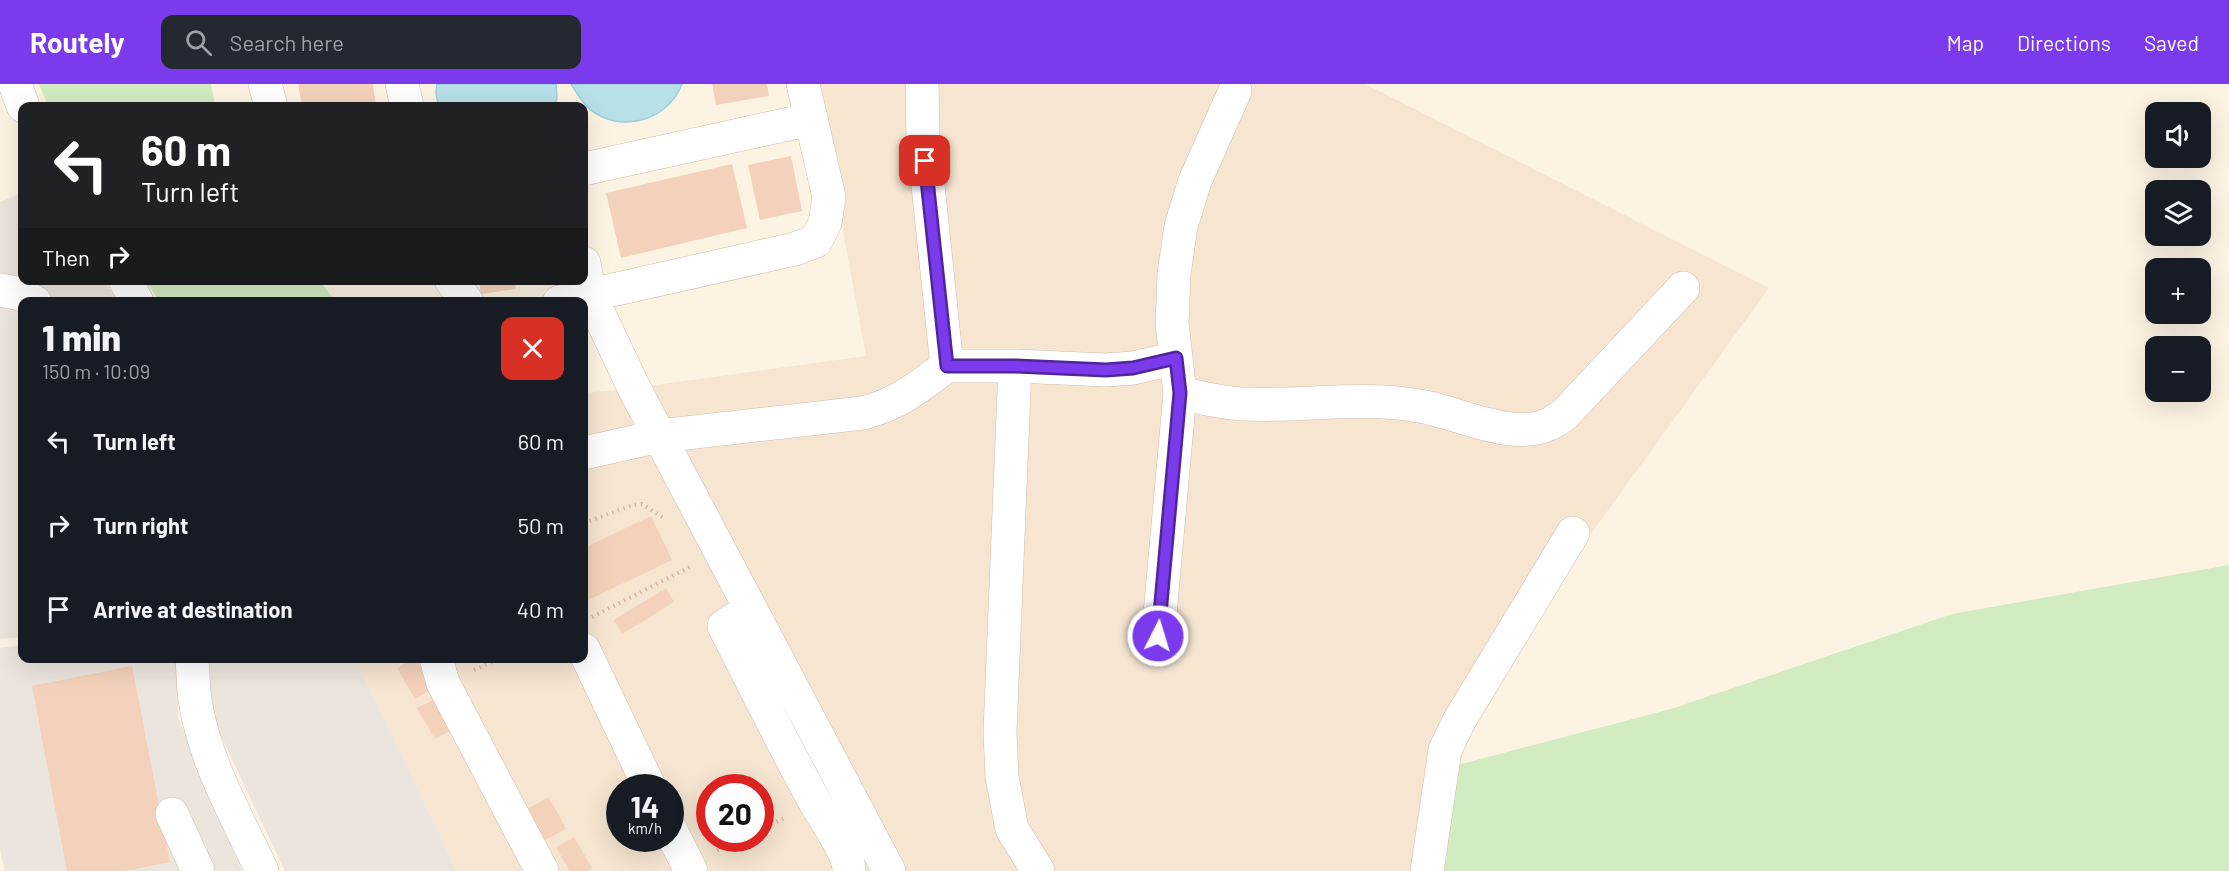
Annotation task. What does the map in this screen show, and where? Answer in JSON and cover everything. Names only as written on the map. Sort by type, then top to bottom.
[{"type":"lane","points":[[15,84],[22,102]]},
{"type":"lane","points":[[265,84],[270,102]]},
{"type":"lane","points":[[402,84],[406,102]]},
{"type":"lane","points":[[579,297],[795,249],[816,241],[825,223],[829,197],[803,84]]},
{"type":"lane","points":[[922,84],[923,138],[947,366]]},
{"type":"lane","points":[[1158,636],[1180,393],[1172,324],[1174,274],[1181,226],[1195,181],[1235,91]]},
{"type":"lane","points":[[588,168],[811,119]]},
{"type":"lane","points":[[1180,393],[1243,404],[1394,402],[1426,407],[1497,428],[1527,429],[1547,425],[1564,415],[1683,288]]},
{"type":"lane","points":[[0,290],[26,297]]},
{"type":"lane","points":[[588,319],[633,388],[660,436],[889,871]]},
{"type":"lane","points":[[588,452],[660,436],[863,413],[888,406],[911,393],[947,366],[1106,370],[1133,368],[1176,358]]},
{"type":"lane","points":[[1015,366],[1000,743],[1002,777],[1012,829],[1038,871]]},
{"type":"lane","points":[[1427,871],[1445,750],[1459,722],[1573,533]]},
{"type":"lane","points":[[751,609],[724,626],[815,803],[843,851],[849,871]]},
{"type":"lane","points":[[588,658],[643,774]]},
{"type":"lane","points":[[192,663],[195,700],[205,741],[223,787],[262,871]]},
{"type":"lane","points":[[437,663],[443,683],[542,871]]},
{"type":"lane","points":[[815,803],[845,787]]},
{"type":"lane","points":[[172,814],[198,871]]},
{"type":"lane","points":[[682,852],[691,871]]},
{"type":"path","points":[[588,522],[633,505],[642,504],[663,518],[669,527]]},
{"type":"path","points":[[686,556],[698,576]]},
{"type":"path","points":[[588,620],[692,566]]},
{"type":"shaded area","points":[[816,84],[1365,84],[1769,288],[1496,665],[1440,766],[1428,871],[457,871],[358,663],[588,663],[588,393],[866,356]]},
{"type":"shaded area","points":[[18,195],[18,285],[106,285],[115,297],[18,297],[18,637],[0,639],[0,202]]},
{"type":"shaded area","points":[[18,646],[18,663],[179,663],[178,718],[242,871],[5,871],[0,850],[0,648]]},
{"type":"shaded area","points":[[205,663],[358,663],[457,871],[285,871],[205,702]]},
{"type":"green space","points":[[39,84],[211,84],[214,102],[46,102]]},
{"type":"green space","points":[[149,285],[323,285],[332,297],[156,297]]},
{"type":"green space","points":[[2229,565],[2229,871],[1435,871],[1446,768],[1671,709],[1952,614]]},
{"type":"water","points":[[437,84],[556,84],[557,98],[556,102],[437,102]]},
{"type":"water","points":[[571,84],[682,84],[676,96],[667,106],[646,119],[633,122],[607,119],[591,110],[588,102],[582,100]]},
{"type":"building","points":[[298,84],[373,84],[375,102],[301,102]]},
{"type":"building","points":[[712,84],[767,84],[769,96],[716,105]]},
{"type":"building","points":[[791,156],[802,211],[760,220],[748,165]]},
{"type":"building","points":[[732,164],[747,228],[621,258],[606,193]]},
{"type":"building","points":[[480,285],[516,285],[516,289],[481,294]]},
{"type":"building","points":[[651,516],[672,560],[588,600],[588,546]]},
{"type":"building","points":[[666,588],[674,602],[622,634],[614,620]]},
{"type":"building","points":[[406,663],[419,663],[433,689],[415,699],[397,668]]},
{"type":"building","points":[[132,666],[170,862],[125,871],[67,871],[32,686]]},
{"type":"building","points":[[435,699],[453,729],[435,739],[417,708]]},
{"type":"building","points":[[549,797],[566,829],[541,842],[524,811]]},
{"type":"building","points":[[574,837],[592,868],[587,871],[570,871],[556,847]]},
{"type":"route","points":[[925,161],[947,366],[1106,370],[1133,368],[1176,358],[1180,393],[1158,636]]}]
